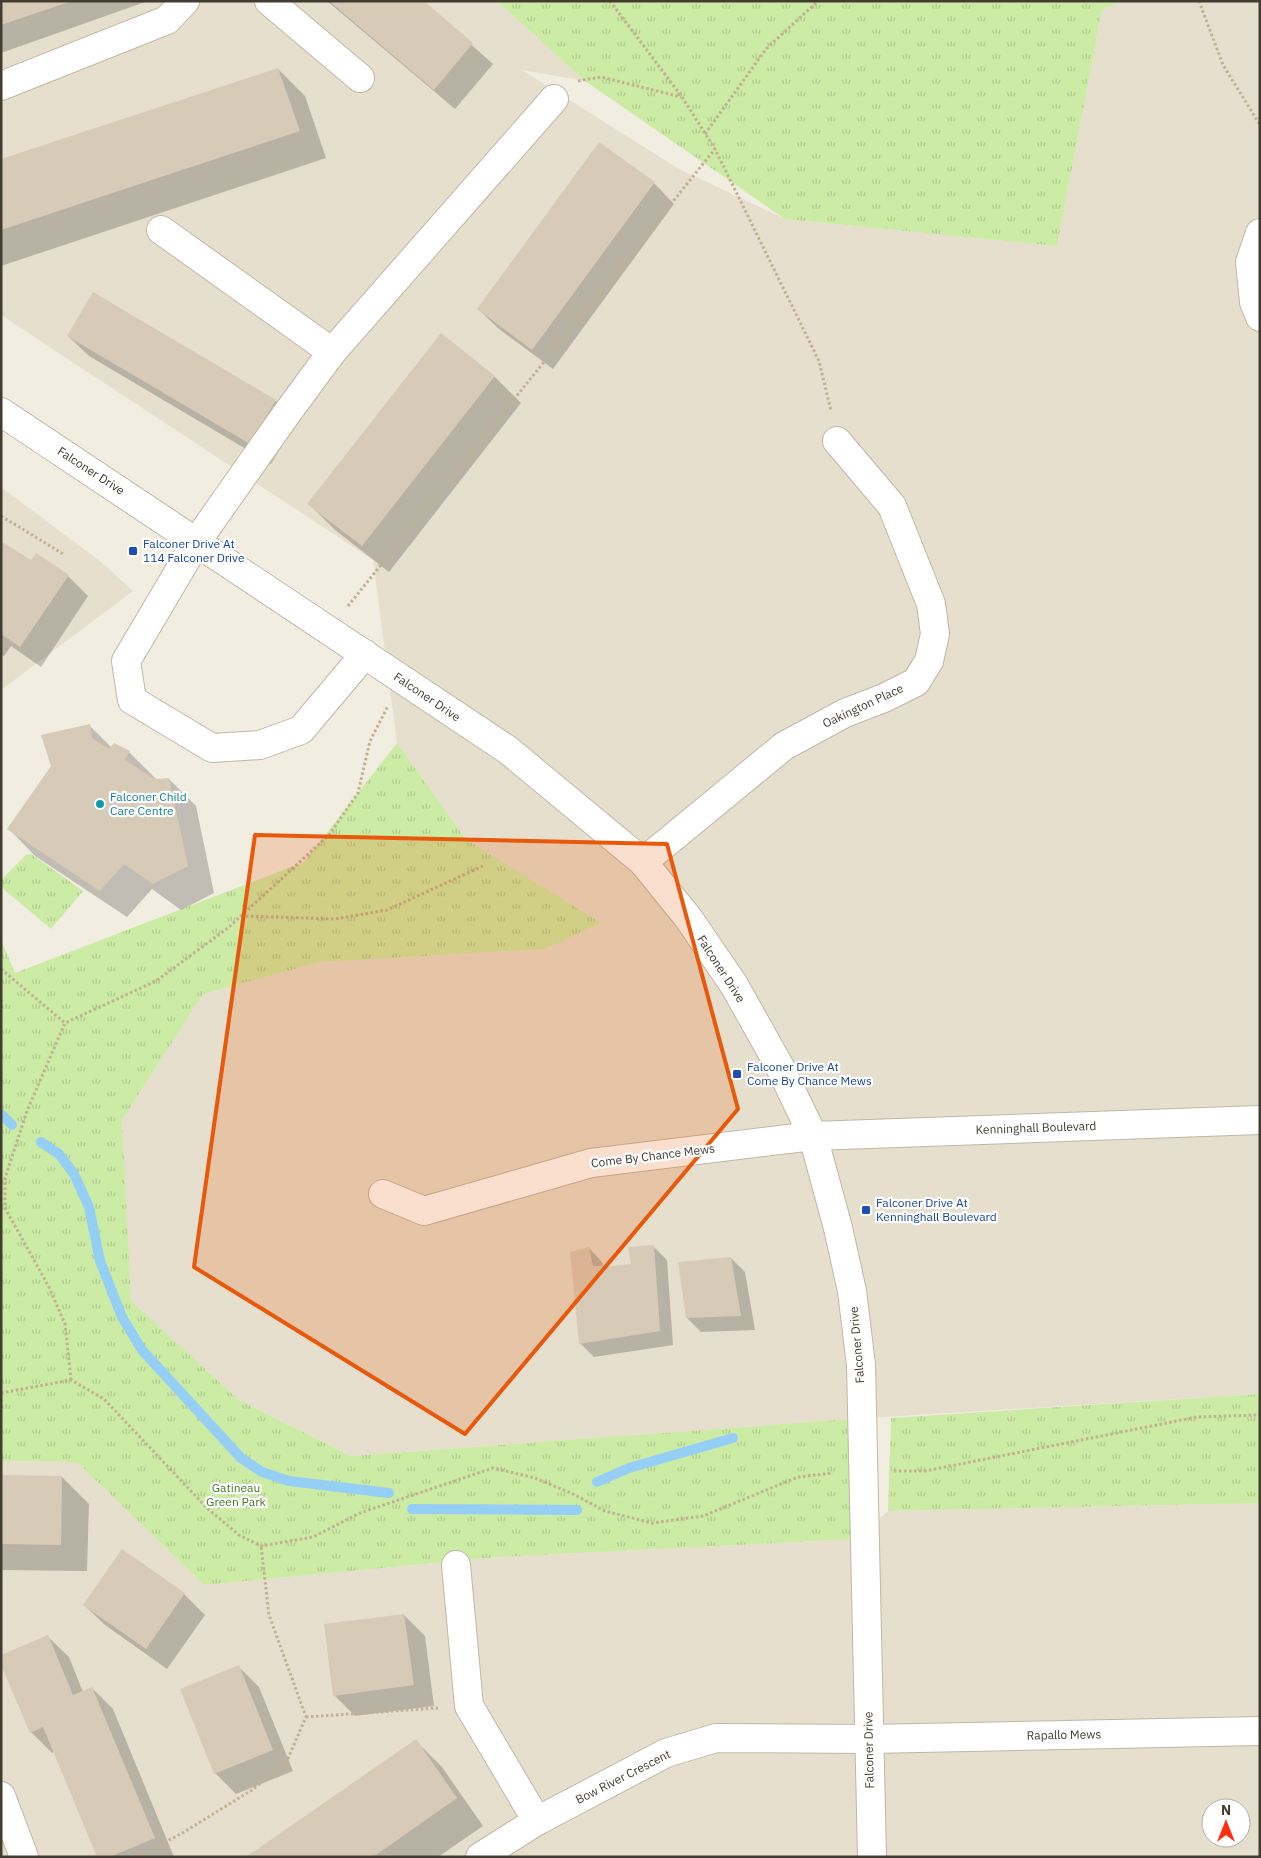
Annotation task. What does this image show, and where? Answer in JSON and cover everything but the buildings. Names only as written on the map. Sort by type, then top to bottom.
[{"type":"street","points":[[1,86],[167,20],[184,1]]},
{"type":"street","points":[[269,1],[360,78]]},
{"type":"street","points":[[365,654],[301,730],[260,745],[212,748],[132,700],[126,662],[198,541],[332,352],[554,99]]},
{"type":"street","points":[[161,230],[332,352]]},
{"type":"street","points":[[1260,233],[1250,262],[1254,302],[1260,316]]},
{"type":"street","name":"Falconer Drive","points":[[1,412],[198,541],[508,750],[643,862],[689,919],[734,986],[780,1067],[813,1136],[838,1228],[852,1291],[861,1365],[872,1857]]},
{"type":"street","name":"Oakington Place","points":[[643,862],[784,746],[845,713],[884,698],[916,682],[929,662],[935,634],[931,604],[892,506],[837,441]]},
{"type":"street","name":"Kenninghall Boulevard","points":[[813,1136],[1260,1120]]},
{"type":"street","name":"Come By Chance Mews","points":[[383,1194],[424,1211],[591,1163],[813,1136]]},
{"type":"street","points":[[456,1565],[469,1706],[537,1821]]},
{"type":"street","name":"Rapallo Mews","points":[[869,1739],[1260,1731]]},
{"type":"street","name":"Bow River Crescent","points":[[480,1857],[537,1821],[666,1753],[716,1738],[869,1739]]},
{"type":"street","points":[[1,1796],[24,1857]]},
{"type":"path","points":[[610,1],[682,97],[715,149],[819,361],[837,441]]},
{"type":"path","points":[[705,134],[766,49],[818,1]]},
{"type":"path","points":[[1199,1],[1223,65],[1260,125]]},
{"type":"path","points":[[554,99],[562,86],[576,81],[601,77],[682,97]]},
{"type":"path","points":[[329,630],[715,149]]},
{"type":"path","points":[[1,516],[65,555]]},
{"type":"path","points":[[71,1380],[65,1324],[49,1287],[5,1208],[5,1178],[27,1111],[65,1023],[156,981],[241,916],[330,835],[358,793],[370,741],[402,680]]},
{"type":"path","points":[[241,916],[336,919],[387,910],[483,866]]},
{"type":"path","points":[[1,969],[65,1023]]},
{"type":"path","points":[[1,1393],[71,1380],[104,1399],[207,1508],[239,1535],[261,1546],[313,1537],[360,1513],[493,1468],[535,1478],[573,1494],[605,1512],[652,1522],[703,1516],[798,1477],[863,1471],[925,1471],[1197,1416],[1260,1415]]},
{"type":"path","points":[[138,1857],[184,1832],[252,1790],[286,1763],[306,1717],[269,1615],[261,1546]]},
{"type":"path","points":[[306,1717],[469,1706]]},
{"type":"highlighted area","points":[[255,835],[667,844],[738,1109],[465,1434],[194,1267]]},
{"type":"shaded area","points":[[1,1],[497,1],[585,81],[522,70],[679,169],[785,219],[1057,246],[1102,10],[1122,1],[1260,1],[1260,1394],[850,1419],[351,1456],[239,1400],[130,1301],[122,1120],[203,994],[320,962],[545,949],[601,923],[466,839],[397,743],[373,560],[1,315]]},
{"type":"shaded area","points":[[1,487],[100,561],[133,591],[1,690]]},
{"type":"shaded area","points":[[1,1461],[77,1462],[204,1585],[498,1557],[856,1539],[888,1511],[1260,1503],[1260,1857],[1,1857]]},
{"type":"green space","points":[[497,1],[1122,1],[1102,10],[1057,246],[785,219],[585,81]]},
{"type":"green space","name":"Gatineau Green Park","points":[[397,743],[466,839],[601,923],[545,949],[320,962],[203,994],[122,1120],[131,1301],[239,1400],[351,1456],[850,1419],[856,1539],[498,1557],[204,1585],[77,1462],[1,1461],[1,939],[15,973],[304,862]]},
{"type":"green space","points":[[31,854],[83,891],[51,929],[1,887],[1,880],[26,855]]},
{"type":"green space","points":[[1260,1394],[1260,1503],[888,1511],[891,1418]]},
{"type":"waterway","points":[[1,1114],[12,1125]]},
{"type":"waterway","points":[[41,1142],[59,1154],[74,1174],[89,1207],[100,1261],[122,1317],[142,1350],[241,1458],[262,1472],[289,1481],[389,1493]]},
{"type":"waterway","points":[[597,1482],[629,1468],[733,1438]]},
{"type":"waterway","points":[[412,1509],[577,1510]]},
{"type":"place","name":"Falconer Drive At 114 Falconer Drive","points":[[133,551]]},
{"type":"place","name":"Falconer Child Care Centre","points":[[100,804]]},
{"type":"place","name":"Falconer Drive At Come By Chance Mews","points":[[737,1074]]},
{"type":"place","name":"Falconer Drive At Kenninghall Boulevard","points":[[866,1210]]}]
